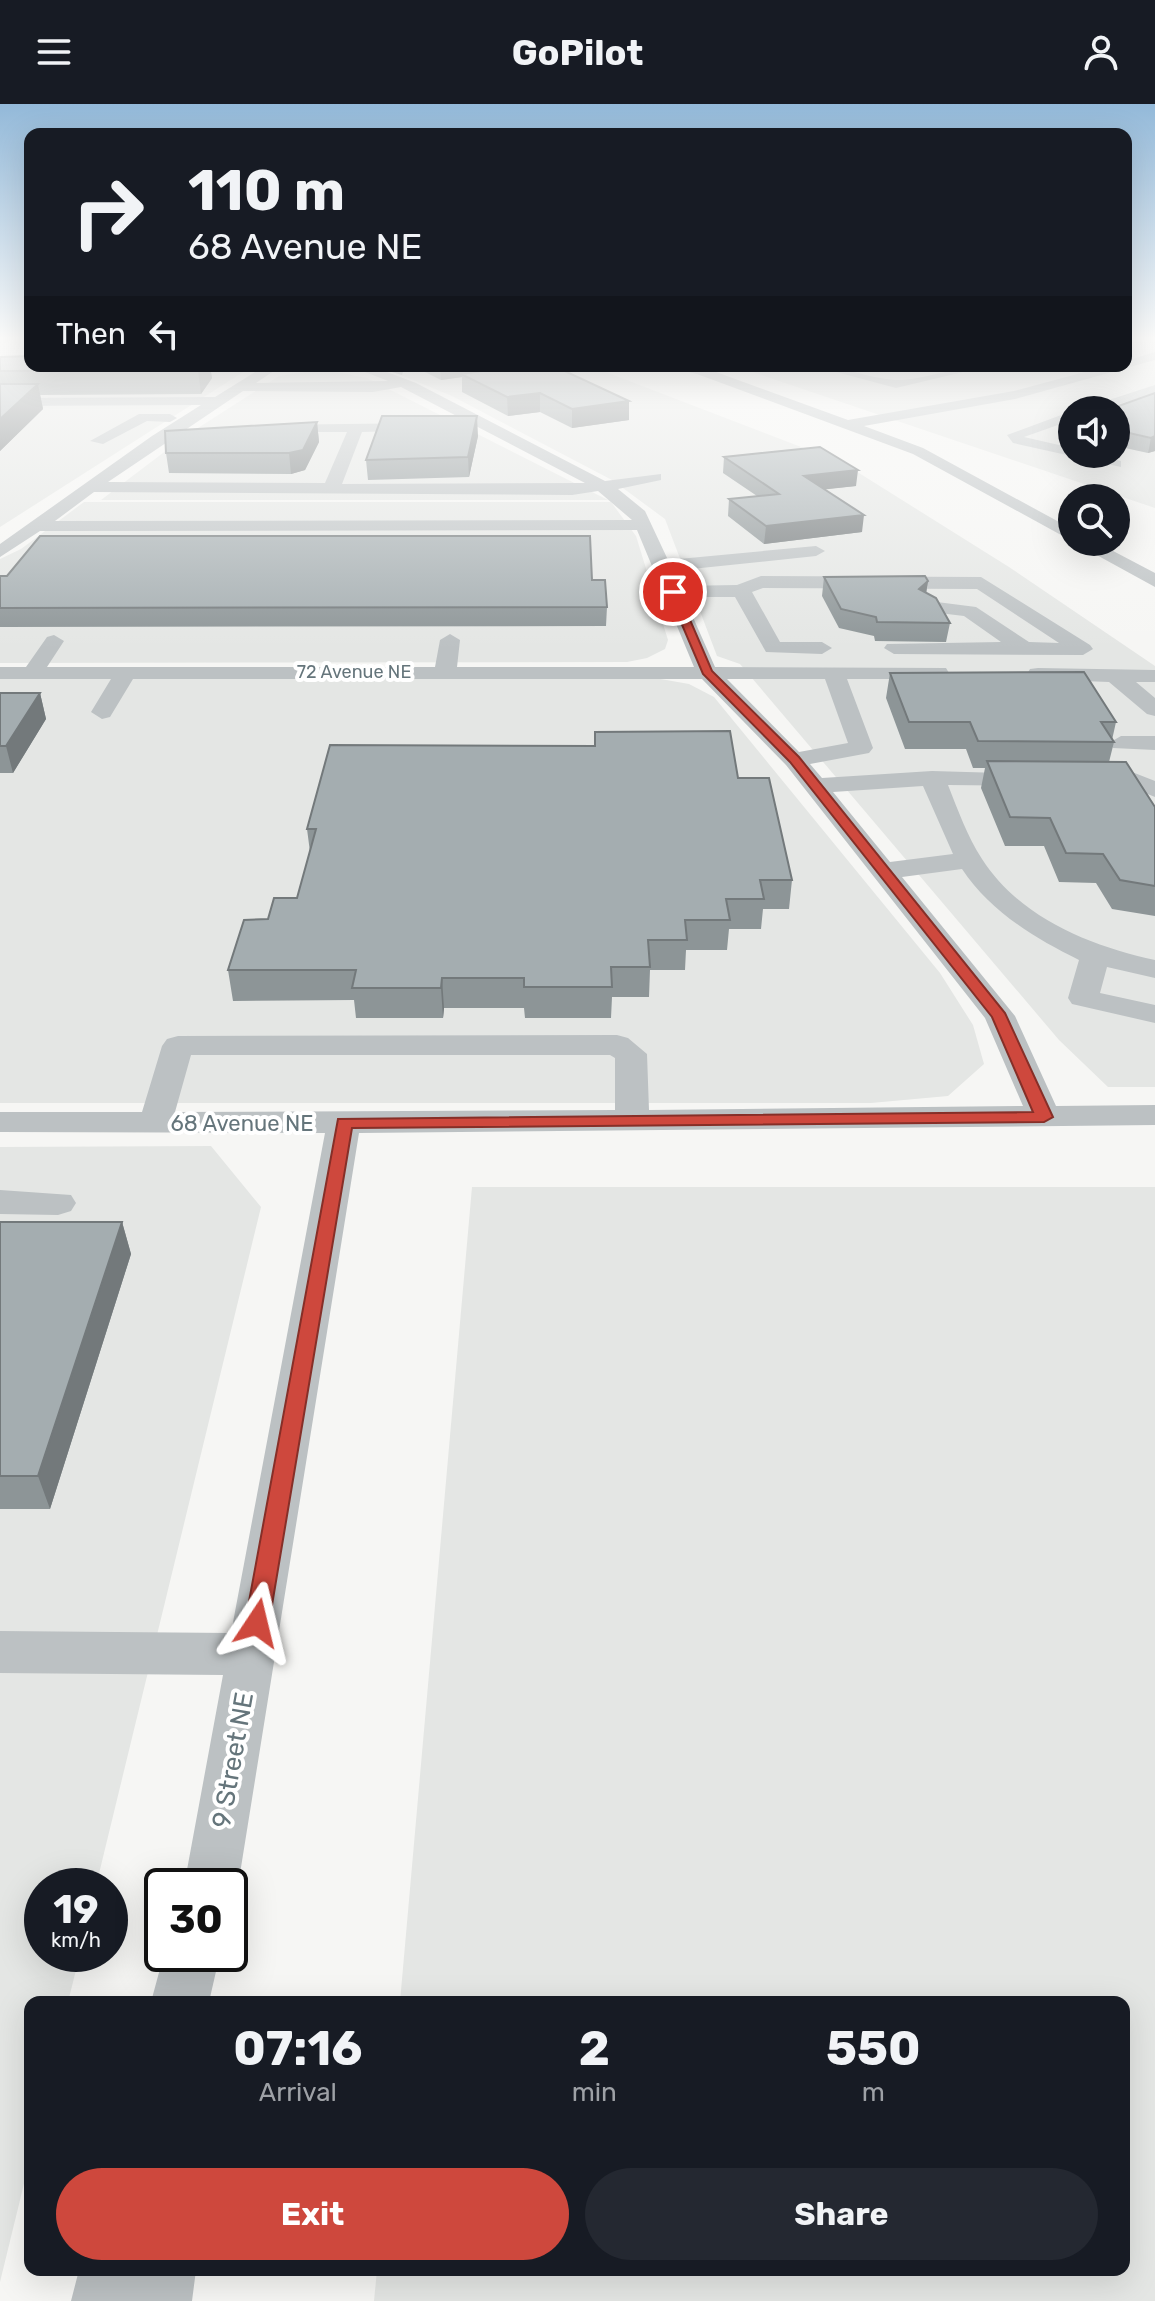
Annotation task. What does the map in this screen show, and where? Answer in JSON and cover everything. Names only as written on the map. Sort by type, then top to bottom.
[{"type":"street","points":[[0,552],[150,444]]},
{"type":"street","points":[[332,487],[349,444]]},
{"type":"street","points":[[522,444],[620,496],[644,525],[707,672],[794,760],[1000,1016],[1044,1117]]},
{"type":"street","points":[[531,448],[553,444]]},
{"type":"street","points":[[869,444],[1038,518]]},
{"type":"street","points":[[899,444],[1058,529]]},
{"type":"street","points":[[912,444],[918,451]]},
{"type":"street","points":[[1032,444],[1058,450]]},
{"type":"street","points":[[86,469],[123,464]]},
{"type":"street","points":[[93,487],[572,490],[655,477]]},
{"type":"street","points":[[38,526],[644,525]]},
{"type":"street","points":[[662,566],[816,551]]},
{"type":"street","points":[[1108,556],[1155,581]]},
{"type":"street","points":[[673,592],[738,591],[761,582],[981,583],[1083,649],[868,648]]},
{"type":"street","points":[[738,591],[743,593],[773,648],[836,648]]},
{"type":"street","points":[[929,607],[969,611],[1025,649]]},
{"type":"street","points":[[445,672],[450,640]]},
{"type":"street","points":[[32,673],[54,641]]},
{"type":"street","name":"72 Avenue NE","points":[[0,673],[958,673]]},
{"type":"street","points":[[102,712],[126,673]]},
{"type":"street","points":[[794,760],[861,748],[834,673]]},
{"type":"street","points":[[1020,674],[1155,676]]},
{"type":"street","points":[[1113,674],[1155,709]]},
{"type":"street","points":[[1121,743],[1155,743]]},
{"type":"street","points":[[815,786],[932,778],[1132,779],[1155,790]]},
{"type":"street","points":[[932,778],[969,860],[1007,901],[1042,932],[1095,956],[1155,969]]},
{"type":"street","points":[[884,871],[969,860]]},
{"type":"street","points":[[1095,956],[1083,998],[1155,1014]]},
{"type":"street","points":[[155,1123],[178,1046],[617,1045],[631,1054],[632,1119]]},
{"type":"street","name":"68 Avenue NE","points":[[0,1122],[344,1123],[1155,1115]]},
{"type":"street","name":"9 Street NE","points":[[214,1868],[344,1123]]},
{"type":"street","points":[[0,1202],[58,1203]]},
{"type":"street","points":[[0,1652],[252,1654]]},
{"type":"street","points":[[182,1996],[188,1972]]},
{"type":"street","points":[[197,1996],[200,1972]]},
{"type":"street","points":[[104,2301],[110,2276]]},
{"type":"street","points":[[159,2301],[162,2276]]},
{"type":"shaded area","points":[[0,444],[131,444],[0,527]]},
{"type":"shaded area","points":[[175,444],[496,444],[608,500],[101,500]]},
{"type":"shaded area","points":[[543,444],[792,444],[843,463],[1009,567],[1155,666],[1155,1087],[1108,1087],[1059,1040],[740,664],[717,656],[665,519],[612,480]]},
{"type":"shaded area","points":[[964,444],[1058,444],[1058,468],[1130,468],[1130,444],[1155,444],[1155,508],[1130,500],[1130,484],[1084,484]]},
{"type":"shaded area","points":[[84,502],[611,502],[636,536],[668,640],[665,649],[647,658],[627,662],[0,663],[0,559],[21,549]]},
{"type":"shaded area","points":[[0,678],[655,678],[689,684],[714,697],[940,973],[973,1025],[984,1064],[948,1096],[871,1103],[0,1103]]},
{"type":"shaded area","points":[[211,1146],[261,1207],[100,1868],[24,1868],[24,1972],[76,1972],[70,1996],[24,1996],[24,2184],[0,2282],[0,1147]]},
{"type":"shaded area","points":[[472,1187],[1155,1187],[1155,2301],[374,2301],[376,2276],[1130,2276],[1130,1996],[401,1996]]},
{"type":"building","points":[[166,444],[306,444],[303,450],[289,453],[166,453]]},
{"type":"building","points":[[372,444],[471,444],[468,457],[366,460]]},
{"type":"building","points":[[820,447],[858,470],[804,476],[864,515],[766,526],[729,499],[779,494],[724,457]]},
{"type":"building","points":[[40,536],[590,536],[592,580],[605,580],[607,607],[0,608],[0,576],[7,576]]},
{"type":"building","points":[[925,576],[928,581],[919,589],[936,598],[950,623],[877,622],[876,617],[841,609],[824,577]]},
{"type":"building","points":[[1084,672],[1116,722],[1101,722],[1114,742],[978,741],[970,722],[909,722],[890,673]]},
{"type":"building","points":[[0,693],[40,693],[6,746],[0,746]]},
{"type":"building","points":[[730,731],[738,778],[769,778],[792,880],[760,880],[764,899],[726,899],[730,920],[685,920],[687,940],[648,940],[650,967],[611,967],[612,987],[524,987],[524,978],[442,978],[441,988],[352,988],[356,970],[228,970],[244,920],[268,919],[274,898],[297,898],[316,829],[307,829],[330,745],[595,746],[595,732]]},
{"type":"building","points":[[987,761],[1126,762],[1155,807],[1155,886],[1120,880],[1103,854],[1066,853],[1050,818],[1010,817]]},
{"type":"building","points":[[0,1222],[122,1222],[38,1476],[0,1476]]},
{"type":"route","points":[[257,1623],[344,1123],[1044,1117],[1000,1016],[794,760],[707,672],[673,592]]}]
